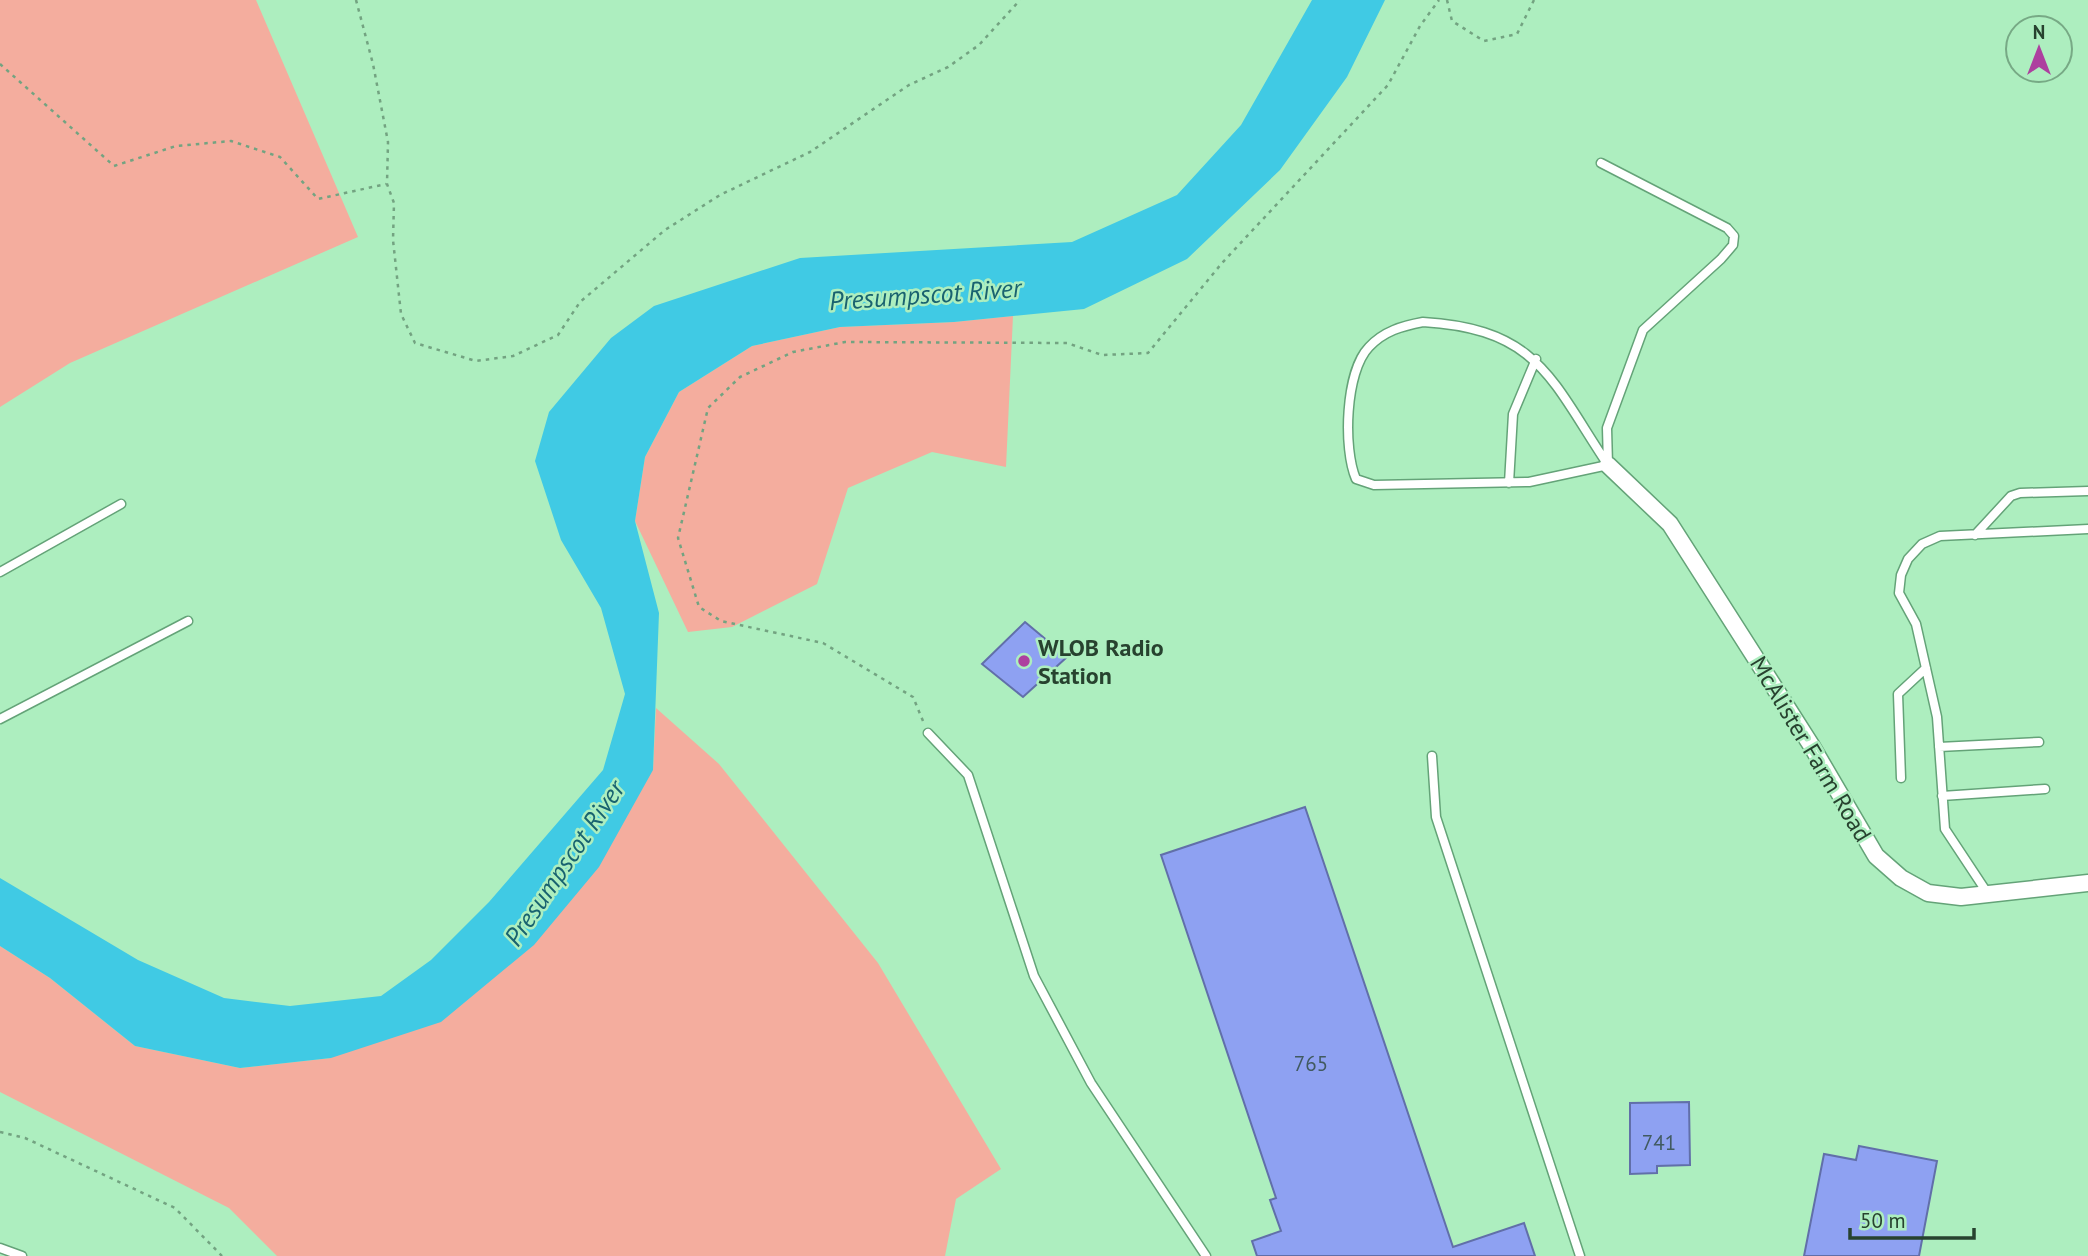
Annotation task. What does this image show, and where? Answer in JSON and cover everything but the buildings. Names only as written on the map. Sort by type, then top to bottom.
[{"type":"street","name":"McAlister Farm Road","points":[[1608,465],[1670,524],[1811,745],[1876,856],[1901,878],[1928,893],[1961,897],[2088,883]]},
{"type":"lane","points":[[1601,163],[1727,228],[1734,236],[1733,245],[1721,259],[1643,330],[1607,428],[1608,465]]},
{"type":"lane","points":[[1423,322],[1462,325],[1491,334],[1536,359],[1555,382],[1608,465],[1529,482],[1374,485],[1356,479],[1349,464],[1349,425],[1354,375],[1368,347],[1397,327],[1423,322]]},
{"type":"lane","points":[[1509,483],[1513,414],[1536,359]]},
{"type":"lane","points":[[1975,535],[2011,496],[2088,491]]},
{"type":"lane","points":[[0,572],[121,504]]},
{"type":"lane","points":[[1988,894],[1945,829],[1937,717],[1916,624],[1899,593],[1901,575],[1908,559],[1922,544],[1940,536],[2088,529]]},
{"type":"lane","points":[[0,719],[188,621]]},
{"type":"lane","points":[[1901,778],[1898,694],[1926,667]]},
{"type":"lane","points":[[928,733],[968,775],[1034,975],[1091,1083],[1206,1256]]},
{"type":"lane","points":[[1939,747],[2039,742]]},
{"type":"lane","points":[[1432,756],[1436,817],[1580,1256]]},
{"type":"lane","points":[[1942,796],[2045,789]]},
{"type":"lane","points":[[0,1248],[22,1256]]},
{"type":"path","points":[[356,0],[373,64],[388,142],[387,184],[394,203],[393,240],[401,314],[415,344],[475,361],[513,356],[558,335],[580,302],[665,230],[720,195],[810,152],[909,85],[948,67],[979,45],[1020,0]]},
{"type":"path","points":[[928,733],[913,697],[822,643],[722,621],[699,607],[678,538],[708,408],[740,377],[793,352],[845,342],[1067,343],[1102,355],[1148,353],[1222,263],[1388,85],[1420,26],[1439,0]]},
{"type":"path","points":[[1447,0],[1452,21],[1484,41],[1517,34],[1534,0]]},
{"type":"path","points":[[0,64],[114,166],[176,146],[231,141],[281,157],[318,199],[387,184]]},
{"type":"path","points":[[0,1132],[25,1138],[175,1208],[222,1256]]},
{"type":"shaded area","points":[[0,0],[256,0],[358,237],[70,363],[0,407]]},
{"type":"shaded area","points":[[1013,316],[1006,467],[932,452],[848,488],[817,584],[732,627],[688,632],[635,521],[645,457],[679,392],[752,346],[840,327],[954,322]]},
{"type":"shaded area","points":[[656,708],[719,764],[878,963],[1001,1169],[956,1199],[945,1256],[277,1256],[229,1208],[0,1092],[0,946],[50,978],[135,1046],[240,1068],[331,1058],[653,770]]},
{"type":"water","name":"Presumpscot River","points":[[1312,0],[1385,0],[1347,77],[1280,170],[1187,259],[1084,309],[954,322],[840,327],[752,346],[679,392],[645,457],[635,521],[659,613],[653,770],[599,867],[534,945],[441,1022],[331,1058],[240,1068],[135,1046],[50,978],[0,946],[0,878],[138,960],[224,998],[290,1006],[381,996],[431,960],[489,902],[603,770],[625,694],[601,608],[561,540],[535,461],[549,412],[611,338],[654,306],[800,258],[1072,242],[1177,195],[1241,125]]},
{"type":"place","name":"WLOB Radio Station","points":[[1024,661]]}]
